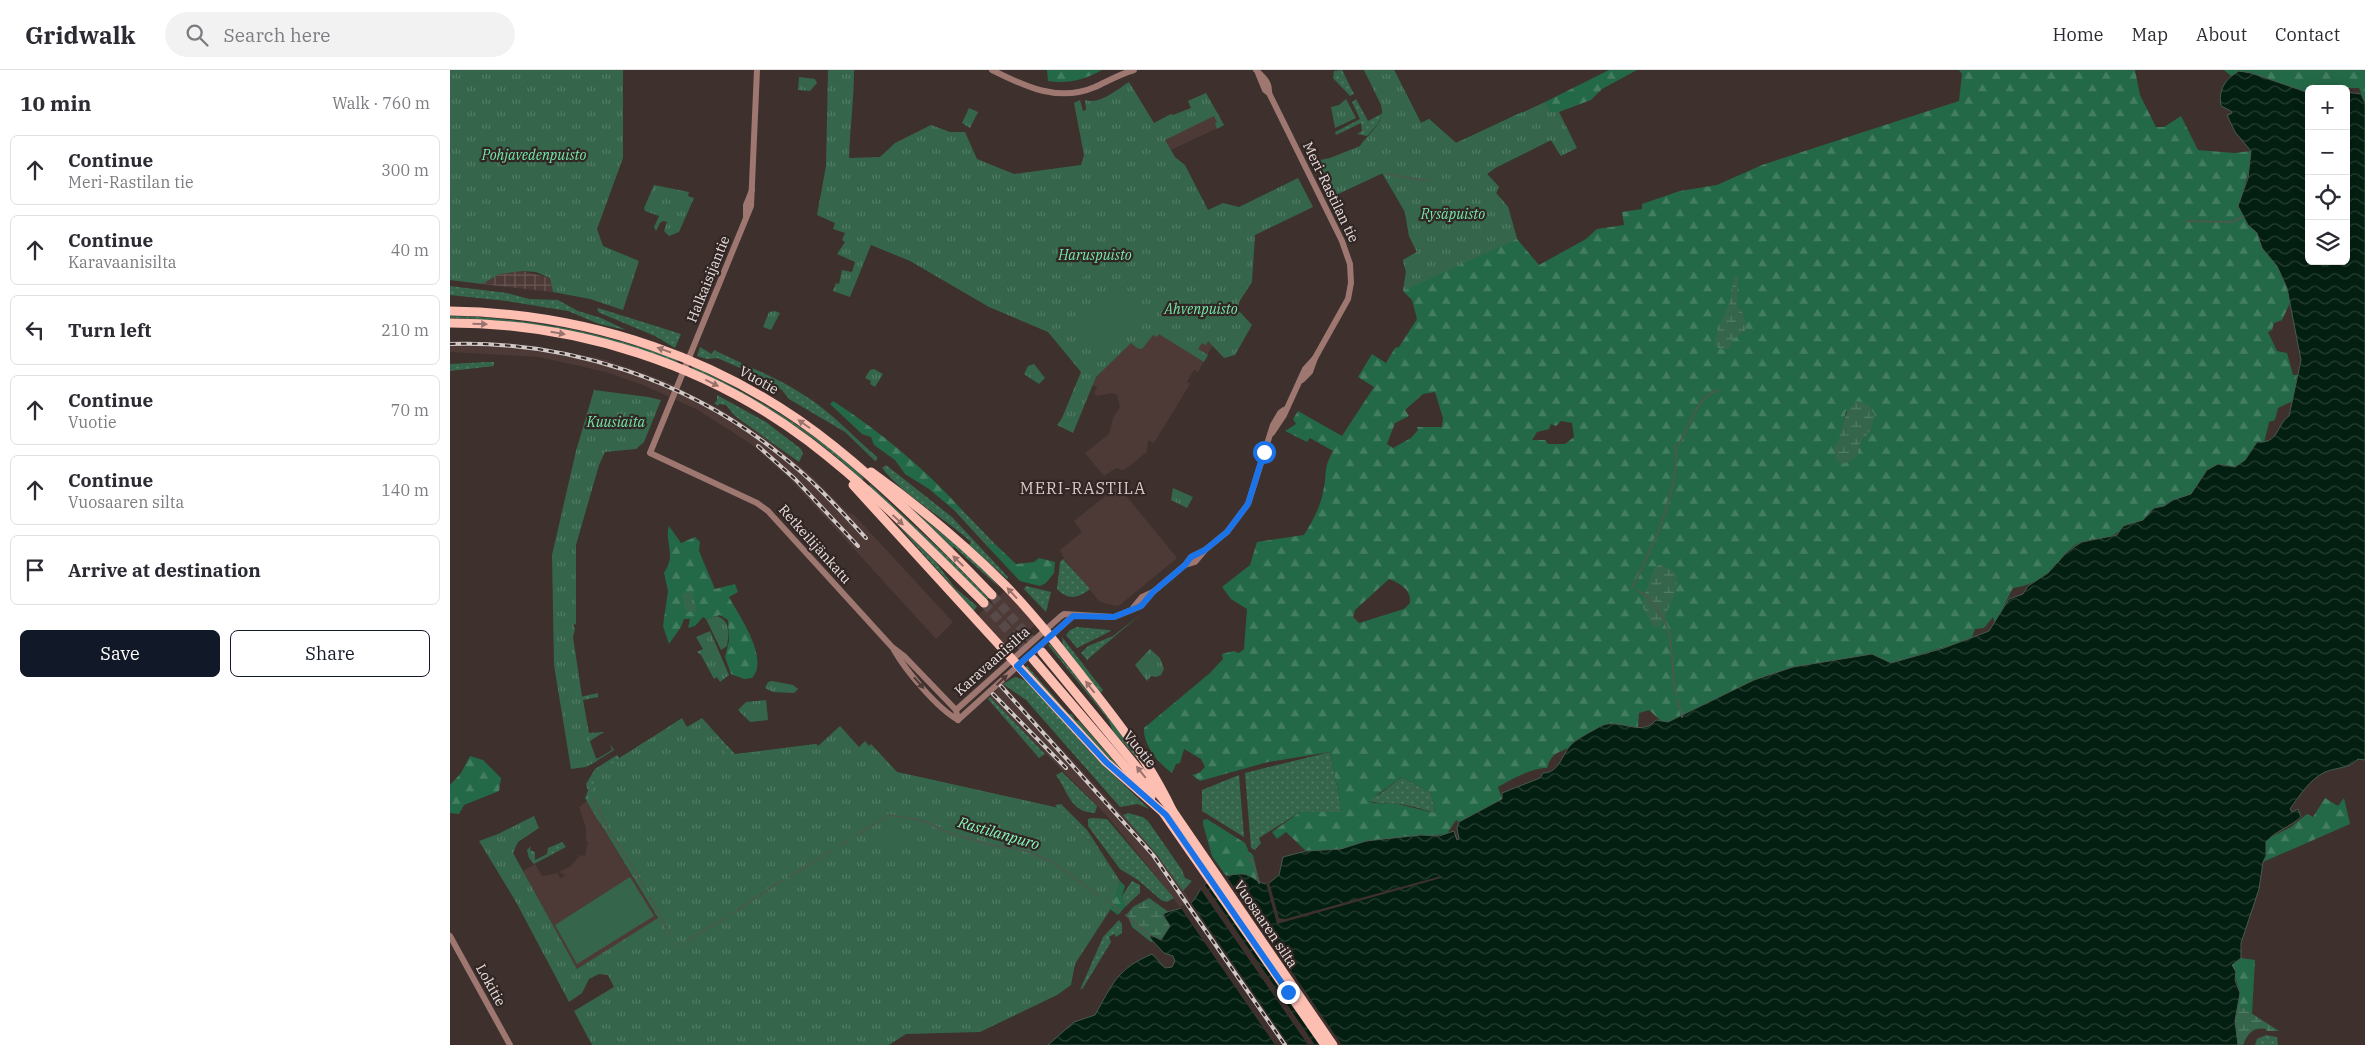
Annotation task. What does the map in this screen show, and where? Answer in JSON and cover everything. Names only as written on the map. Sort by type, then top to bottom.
[{"type":"main road","name":"Vuotie","points":[[450,311],[490,313],[566,322],[617,334],[674,354],[711,370],[771,402],[836,447],[914,518],[992,595]]},
{"type":"main road","name":"Vuotie","points":[[450,323],[491,324],[563,334],[606,343],[689,372],[730,392],[772,416],[822,452],[868,492],[984,603]]},
{"type":"main road","points":[[836,447],[883,480],[986,566],[1048,633],[1140,753],[1161,786],[1169,813]]},
{"type":"main road","points":[[822,452],[1106,762],[1169,813]]},
{"type":"main road","name":"Vuotie","points":[[1042,652],[1169,813],[1208,869]]},
{"type":"main road","name":"Vuotie","points":[[1034,659],[1169,813]]},
{"type":"main road","name":"Vuosaaren silta","points":[[1208,869],[1325,1045]]},
{"type":"main road","name":"Vuosaaren silta","points":[[1208,869],[1333,1045]]},
{"type":"street","name":"Halkaisijantie","points":[[650,453],[746,216],[747,201],[752,189],[757,70]]},
{"type":"street","points":[[992,70],[1037,90],[1062,94],[1094,87],[1124,71],[1134,70]]},
{"type":"street","name":"Meri-Rastilan tie","points":[[1048,633],[1064,614],[1114,617],[1134,608],[1142,597],[1153,592],[1185,565],[1197,552],[1205,550],[1227,532],[1245,511],[1255,487],[1276,418],[1284,410],[1302,380],[1305,369],[1316,358],[1348,299],[1351,283],[1350,264],[1342,241],[1269,93],[1265,90],[1258,70]]},
{"type":"street","name":"Retkeilijänkatu","points":[[650,453],[757,503],[768,511],[892,647],[905,657],[956,710]]},
{"type":"street","name":"Karavaanisilta","points":[[956,710],[1048,633]]},
{"type":"street","name":"Retkeilijänkatu","points":[[892,647],[900,661],[950,716],[958,720]]},
{"type":"street","name":"Karavaanisilta","points":[[958,720],[986,695],[1014,663]]},
{"type":"street","points":[[956,710],[958,720]]},
{"type":"street","name":"Lokitie","points":[[450,936],[510,1045]]},
{"type":"shaded area","points":[[1206,93],[1224,125],[1171,150],[1165,140],[1171,114],[1173,115],[1191,108],[1188,101]]},
{"type":"shaded area","points":[[522,271],[550,278],[553,292],[482,284],[500,274]]},
{"type":"shaded area","points":[[1165,315],[1213,345],[1198,372],[1194,370],[1187,382],[1190,384],[1154,443],[1148,440],[1147,452],[1123,470],[1116,468],[1104,476],[1085,453],[1109,434],[1113,418],[1120,407],[1117,395],[1112,393],[1098,396],[1094,394],[1097,387],[1092,385],[1096,377],[1117,354]]},
{"type":"shaded area","points":[[450,341],[530,345],[603,359],[665,381],[722,410],[764,437],[812,476],[848,513],[853,514],[953,622],[936,639],[791,480],[751,444],[698,410],[643,385],[606,372],[539,357],[450,352]]},
{"type":"shaded area","points":[[1118,486],[1177,558],[1120,605],[1115,606],[1100,602],[1065,560],[1060,550],[1082,532],[1074,521]]},
{"type":"shaded area","points":[[1005,591],[1036,624],[1007,650],[977,616]]},
{"type":"shaded area","points":[[1003,684],[1148,843],[1170,871],[1289,1045],[1275,1045],[1169,892],[1107,816],[990,697]]},
{"type":"shaded area","points":[[587,801],[658,919],[577,969],[523,871],[535,864],[542,876],[558,873],[559,877],[562,878],[565,875],[559,872],[571,866],[580,855],[585,856],[588,842],[586,841],[586,828],[579,807]]},
{"type":"green space","name":"Pohjavedenpuisto","points":[[450,70],[623,70],[623,158],[597,229],[603,246],[639,261],[623,310],[590,299],[553,292],[550,278],[536,272],[522,271],[500,274],[482,284],[450,280]]},
{"type":"green space","name":"Haruspuisto","points":[[828,70],[854,70],[849,158],[880,157],[895,143],[931,125],[950,132],[965,132],[977,159],[1014,174],[1081,165],[1084,155],[1074,103],[1080,100],[1083,111],[1086,110],[1085,100],[1102,99],[1129,82],[1154,123],[1171,114],[1173,115],[1191,108],[1188,101],[1206,93],[1224,125],[1217,129],[1215,124],[1217,122],[1214,116],[1165,140],[1175,157],[1185,165],[1208,210],[1223,203],[1239,207],[1298,178],[1313,207],[1255,235],[1252,282],[1239,302],[1239,311],[1252,325],[1235,355],[1224,358],[1208,341],[1206,345],[1202,343],[1198,349],[1208,355],[1204,362],[1159,334],[1157,337],[1153,335],[1142,349],[1137,348],[1131,343],[1096,377],[1073,433],[1057,425],[1062,418],[1081,372],[1048,332],[989,307],[910,261],[871,245],[850,297],[833,291],[836,283],[839,284],[842,270],[852,272],[855,262],[837,254],[845,242],[842,240],[845,233],[833,229],[835,223],[817,215],[826,166]]},
{"type":"green space","points":[[1047,70],[1102,70],[1082,79],[1063,82],[1048,81]]},
{"type":"green space","points":[[1342,70],[1354,94],[1350,96],[1333,78],[1334,71]]},
{"type":"green space","points":[[1364,70],[1394,70],[1421,123],[1429,119],[1456,143],[1522,112],[1551,132],[1561,156],[1551,140],[1495,168],[1487,174],[1499,187],[1496,193],[1508,207],[1517,239],[1539,265],[1586,239],[1597,229],[1624,225],[1622,212],[1642,209],[1642,204],[1680,191],[1717,185],[1762,165],[1959,101],[1962,74],[1959,70],[2135,70],[2140,95],[2156,127],[2164,127],[2181,116],[2198,150],[2234,153],[2251,151],[2251,162],[2243,191],[2262,248],[2277,266],[2287,288],[2290,303],[2282,320],[2274,323],[2272,330],[2268,332],[2277,351],[2287,353],[2293,375],[2297,375],[2293,401],[2278,408],[2275,420],[2269,422],[2264,443],[2257,442],[2245,460],[2235,467],[2218,464],[2207,470],[2191,494],[2173,500],[2164,506],[2154,508],[2143,520],[2134,524],[2127,524],[2111,536],[2077,544],[2044,576],[2032,583],[2013,588],[1995,623],[1993,617],[1984,628],[1975,629],[1972,637],[1965,641],[1891,663],[1872,654],[1793,667],[1754,680],[1668,722],[1661,721],[1649,710],[1639,713],[1638,727],[1606,724],[1556,754],[1552,757],[1547,768],[1529,772],[1498,787],[1502,799],[1459,822],[1456,820],[1447,834],[1366,841],[1342,849],[1306,851],[1286,832],[1277,839],[1272,832],[1300,812],[1342,812],[1330,752],[1268,762],[1200,781],[1192,775],[1199,773],[1205,767],[1201,759],[1184,749],[1180,763],[1176,764],[1172,773],[1152,753],[1146,741],[1144,728],[1210,673],[1223,659],[1222,654],[1234,651],[1239,653],[1244,649],[1247,609],[1231,599],[1222,587],[1250,565],[1257,542],[1304,535],[1315,515],[1322,498],[1328,463],[1333,451],[1310,438],[1307,442],[1285,431],[1296,424],[1293,419],[1298,411],[1342,436],[1374,387],[1358,377],[1372,354],[1386,363],[1417,319],[1412,300],[1403,291],[1406,272],[1403,260],[1417,252],[1409,236],[1405,212],[1382,173],[1373,176],[1360,146],[1378,124],[1382,111],[1379,97]],"holes":[[[1435,392],[1443,418],[1442,427],[1417,427],[1418,430],[1411,438],[1393,448],[1387,444],[1395,423],[1409,416],[1405,410],[1423,394]],[[1846,411],[1870,431],[1859,445],[1857,455],[1839,441]],[[1561,421],[1572,423],[1574,437],[1565,444],[1548,444],[1545,440],[1532,440],[1537,432],[1549,429],[1551,424],[1556,426]],[[1389,579],[1401,585],[1409,594],[1410,603],[1404,609],[1359,623],[1353,617],[1355,610]],[[1402,777],[1431,793],[1435,813],[1398,804],[1369,801]]]},
{"type":"green space","name":"Rysäpuisto","points":[[1364,70],[1394,70],[1421,123],[1429,119],[1456,143],[1545,102],[1551,112],[1559,112],[1577,148],[1561,156],[1551,140],[1495,168],[1487,174],[1499,187],[1496,193],[1508,207],[1517,239],[1403,291],[1406,272],[1403,260],[1417,252],[1409,236],[1405,212],[1383,173],[1334,196],[1315,161],[1330,158],[1360,146],[1378,125],[1383,113],[1381,105]]},
{"type":"green space","points":[[1609,70],[1637,70],[1602,89],[1591,100],[1559,112],[1551,112],[1545,102]]},
{"type":"green space","points":[[2224,70],[2365,70],[2365,103],[2359,88],[2350,88],[2350,85],[2305,85],[2305,92],[2251,73],[2231,76]]},
{"type":"green space","points":[[799,77],[815,79],[817,83],[810,91],[798,90]]},
{"type":"green space","points":[[1346,99],[1356,118],[1335,128],[1331,107],[1339,105]]},
{"type":"green space","points":[[1356,99],[1368,121],[1383,113],[1377,125],[1367,136],[1357,134],[1362,131],[1361,123],[1336,135],[1335,132],[1360,119],[1352,102]]},
{"type":"green space","points":[[969,108],[978,112],[970,128],[962,123]]},
{"type":"green space","points":[[654,185],[689,192],[688,196],[694,198],[679,232],[669,236],[664,231],[667,222],[663,221],[656,231],[654,227],[659,216],[645,211],[644,208]]},
{"type":"green space","points":[[1091,245],[1103,263],[1083,277],[1072,265],[1071,258]]},
{"type":"green space","points":[[1734,277],[1738,277],[1737,307],[1744,315],[1745,331],[1732,340],[1730,348],[1723,350],[1715,346],[1715,341],[1730,302]]},
{"type":"green space","points":[[1119,281],[1146,310],[1097,352],[1072,323]]},
{"type":"green space","points":[[450,286],[507,293],[529,299],[558,300],[578,311],[601,318],[626,330],[599,324],[568,311],[507,301],[450,295]]},
{"type":"green space","points":[[598,308],[681,334],[675,348],[655,336],[600,313],[597,310]]},
{"type":"green space","points":[[775,311],[780,313],[771,330],[763,327],[769,312]]},
{"type":"green space","points":[[450,316],[509,320],[566,328],[650,350],[678,360],[677,362],[621,344],[565,331],[508,322],[450,318]]},
{"type":"green space","points":[[700,347],[712,354],[714,350],[775,378],[799,392],[836,419],[877,457],[877,460],[875,461],[845,432],[789,399],[782,390],[752,373],[717,358],[707,359],[697,356]]},
{"type":"green space","points":[[494,362],[494,366],[450,371],[450,364]]},
{"type":"green space","points":[[1034,364],[1045,378],[1039,384],[1024,374],[1028,366]]},
{"type":"green space","points":[[692,366],[747,394],[782,415],[833,451],[864,479],[862,480],[804,432],[761,404],[693,369]]},
{"type":"green space","points":[[874,369],[883,374],[875,387],[870,384],[871,381],[865,378],[870,370]]},
{"type":"green space","name":"Kuusiaita","points":[[594,390],[661,400],[644,442],[636,449],[605,452],[599,465],[576,545],[576,624],[573,625],[575,629],[573,637],[588,736],[597,761],[586,767],[571,769],[554,665],[552,555],[576,451]]},
{"type":"green space","points":[[717,395],[766,422],[801,449],[803,454],[799,462],[735,416],[726,405],[719,404],[718,406],[714,403],[717,401]]},
{"type":"green space","points":[[833,401],[901,451],[962,510],[954,510],[929,489],[905,474],[895,460],[874,445],[871,437],[862,434],[830,404]]},
{"type":"green space","points":[[1857,401],[1868,404],[1875,415],[1870,431],[1859,445],[1857,455],[1850,461],[1842,464],[1837,461],[1834,449],[1847,413]]},
{"type":"green space","points":[[886,465],[952,517],[1008,577],[1007,579],[969,545],[971,542],[902,489],[882,468]]},
{"type":"green space","points":[[870,484],[952,561],[988,598],[986,600],[869,487]]},
{"type":"green space","points":[[1173,488],[1193,497],[1187,508],[1171,500]]},
{"type":"green space","points":[[911,508],[981,566],[1000,588],[953,546],[954,549]]},
{"type":"green space","points":[[954,510],[962,510],[995,544],[989,544],[988,547]]},
{"type":"green space","points":[[895,522],[935,561],[955,588],[977,606],[974,611]]},
{"type":"green space","points":[[669,526],[681,543],[695,537],[700,542],[699,551],[715,589],[735,584],[738,592],[729,597],[755,649],[757,670],[752,678],[744,679],[731,674],[725,657],[729,641],[728,620],[720,615],[706,619],[703,617],[695,626],[688,628],[690,619],[684,619],[681,627],[669,644],[663,626],[668,591],[664,573],[670,560]]},
{"type":"green space","points":[[989,544],[995,544],[1016,564],[1034,562],[1039,558],[1055,562],[1054,573],[1046,583],[1040,586],[1020,581],[988,547]]},
{"type":"green space","points":[[1063,559],[1090,589],[1077,596],[1070,597],[1057,589],[1060,562]]},
{"type":"green space","points":[[1660,564],[1676,573],[1677,583],[1660,627],[1654,627],[1643,608],[1645,594],[1654,569]]},
{"type":"green space","points":[[1026,586],[1051,592],[1046,612],[1024,589]]},
{"type":"green space","points":[[692,591],[697,611],[688,612],[685,609],[682,594]]},
{"type":"green space","points":[[1141,614],[1088,661],[1081,653],[1088,646],[1113,636]]},
{"type":"green space","points":[[717,616],[724,621],[728,628],[727,646],[721,650],[706,619]]},
{"type":"green space","points":[[1077,627],[1111,631],[1077,648],[1066,635],[1070,630]]},
{"type":"green space","points":[[710,631],[729,675],[720,682],[717,677],[714,679],[701,655],[697,652],[703,649],[696,637]]},
{"type":"green space","points":[[1062,637],[1103,690],[1100,694],[1063,645]]},
{"type":"green space","points":[[1050,644],[1117,728],[1142,764],[1113,731],[1108,719],[1048,645]]},
{"type":"green space","points":[[1150,649],[1160,658],[1164,669],[1161,675],[1151,676],[1147,681],[1135,665]]},
{"type":"green space","points":[[1027,666],[1069,714],[1072,714],[1075,720],[1079,721],[1126,775],[1125,777],[1025,668]]},
{"type":"green space","points":[[1015,677],[1027,681],[1094,756],[1149,809],[1138,804],[1120,807],[1026,700],[1003,684]]},
{"type":"green space","points":[[768,682],[793,685],[798,689],[794,693],[773,692],[765,688]]},
{"type":"green space","points":[[598,693],[598,697],[583,700],[589,733],[604,732],[590,741],[592,756],[594,755],[597,759],[612,750],[610,744],[614,750],[590,765],[580,697]]},
{"type":"green space","points":[[990,697],[1045,754],[1039,758],[988,699]]},
{"type":"green space","points":[[766,700],[768,720],[750,722],[738,710],[746,702]]},
{"type":"green space","points":[[682,718],[687,727],[702,718],[718,736],[714,740],[728,756],[816,744],[818,746],[840,726],[859,747],[865,741],[869,746],[871,744],[897,772],[1059,808],[1083,836],[1092,841],[1120,881],[1110,910],[1075,964],[1071,985],[1057,995],[980,1032],[906,1034],[889,1045],[592,1045],[574,1011],[614,987],[608,975],[599,974],[589,979],[582,993],[569,1002],[516,902],[479,841],[534,816],[539,828],[518,842],[513,853],[577,969],[658,918],[587,801],[599,772]]},
{"type":"green space","points":[[705,722],[735,754],[816,744],[821,748],[729,758],[692,734]]},
{"type":"green space","points":[[664,730],[667,735],[601,823],[599,822],[585,798],[588,791],[586,784],[595,769],[617,755],[619,758]]},
{"type":"green space","points":[[1330,752],[1342,812],[1300,812],[1259,838],[1261,843],[1255,850],[1251,848],[1245,773]]},
{"type":"green space","points":[[470,756],[483,760],[501,778],[499,791],[464,805],[459,814],[450,813],[450,785],[461,773]]},
{"type":"green space","points":[[897,772],[1058,808],[1055,805],[1061,804],[1087,830],[1120,881],[1092,841],[1083,836],[1063,813]]},
{"type":"green space","points":[[1062,772],[1097,806],[1095,813],[1087,812],[1075,805],[1056,775]]},
{"type":"green space","points":[[1239,775],[1244,837],[1202,811],[1202,790]]},
{"type":"green space","points":[[1402,777],[1431,793],[1435,813],[1400,804],[1368,800],[1380,794]]},
{"type":"green space","points":[[2325,798],[2338,806],[2344,798],[2350,824],[2263,862],[2266,856],[2266,842],[2271,837],[2291,827],[2307,814],[2313,817]]},
{"type":"green space","points":[[1128,813],[1143,817],[1148,821],[1182,870],[1185,878],[1192,881],[1183,891],[1158,856],[1123,815]]},
{"type":"green space","points":[[1088,819],[1107,819],[1174,898],[1167,902],[1161,900],[1138,880],[1120,869],[1088,826]]},
{"type":"green space","points":[[1207,819],[1245,843],[1249,852],[1253,855],[1260,884],[1232,875],[1226,876],[1212,856],[1203,824],[1203,820]]},
{"type":"green space","points":[[889,825],[904,842],[892,852],[877,834]]},
{"type":"green space","points":[[562,842],[566,847],[534,864],[529,858],[527,850],[531,846],[530,850],[535,852],[535,860],[547,854],[548,848]]},
{"type":"green space","points":[[630,877],[654,916],[577,964],[555,925]]},
{"type":"green space","points":[[1120,881],[1125,886],[1122,896],[1125,907],[1118,915],[1110,909]]},
{"type":"green space","points":[[1132,881],[1140,885],[1140,893],[1125,907],[1122,896]]},
{"type":"green space","points":[[1149,898],[1170,913],[1170,926],[1164,938],[1151,942],[1132,927],[1127,914],[1133,907]]},
{"type":"green space","points":[[1119,920],[1122,924],[1122,933],[1116,937],[1114,934],[1109,937],[1111,942],[1080,990],[1103,937]]},
{"type":"green space","points":[[2241,958],[2255,960],[2252,1014],[2237,1004],[2240,993],[2232,965]]},
{"type":"green space","points":[[2237,1004],[2279,1031],[2254,1030],[2249,1034],[2243,1045],[2186,1045]]},
{"type":"green space","points":[[2266,1035],[2277,1037],[2278,1045],[2255,1045],[2257,1039]]},
{"type":"water","points":[[2239,71],[2251,73],[2305,92],[2305,265],[2350,265],[2350,93],[2361,94],[2365,103],[2365,760],[2358,759],[2347,766],[2325,772],[2314,779],[2290,809],[2292,812],[2298,809],[2301,817],[2266,842],[2266,856],[2263,862],[2259,889],[2241,943],[2241,958],[2232,965],[2236,972],[2235,980],[2240,993],[2235,1021],[2238,1045],[1048,1045],[1074,1022],[1095,1015],[1117,978],[1131,965],[1152,954],[1165,968],[1172,967],[1175,961],[1173,956],[1164,953],[1149,937],[1151,935],[1161,940],[1170,926],[1163,915],[1187,906],[1194,900],[1202,887],[1210,881],[1243,874],[1261,883],[1268,884],[1279,875],[1283,857],[1306,851],[1341,849],[1366,841],[1421,835],[1439,836],[1454,831],[1457,840],[1459,839],[1457,828],[1459,822],[1502,799],[1502,793],[1540,778],[1543,773],[1554,769],[1574,742],[1601,726],[1615,724],[1644,727],[1656,720],[1668,722],[1754,680],[1793,667],[1872,654],[1891,663],[1944,648],[1989,631],[2009,599],[2023,594],[2028,586],[2048,573],[2068,551],[2082,542],[2117,535],[2123,526],[2143,520],[2154,508],[2164,506],[2173,500],[2191,494],[2207,470],[2218,464],[2235,467],[2245,460],[2257,442],[2264,442],[2273,437],[2289,416],[2301,360],[2287,288],[2277,266],[2262,248],[2257,233],[2248,225],[2238,206],[2248,178],[2251,151],[2235,132],[2227,115],[2232,113],[2231,111],[2221,106],[2222,90],[2226,81]]},
{"type":"pier","points":[[1225,874],[1342,1045],[1319,1045],[1207,881]]},
{"type":"pier","points":[[1441,876],[1441,878],[1277,924],[1266,883],[1269,882],[1279,918],[1285,919]]},
{"type":"pier","points":[[1203,882],[1315,1045],[1308,1045],[1199,887]]},
{"type":"pier","points":[[1190,901],[1289,1045],[1275,1045],[1180,907]]},
{"type":"waterway","points":[[1386,174],[1429,181]]},
{"type":"waterway","points":[[2186,221],[2232,222],[2242,217]]},
{"type":"waterway","points":[[1679,444],[1694,413],[1704,399],[1718,390]]},
{"type":"waterway","points":[[1632,588],[1655,538],[1669,499],[1674,479],[1675,445]]},
{"type":"waterway","points":[[1638,591],[1646,595],[1655,606],[1667,627],[1672,648],[1676,695]]},
{"type":"waterway","points":[[1677,699],[1682,717]]},
{"type":"waterway","points":[[593,799],[612,836]]},
{"type":"waterway","name":"Rastilanpuro","points":[[857,835],[889,815],[924,821],[947,832],[991,845],[1027,851],[1052,862],[1100,896]]},
{"type":"waterway","points":[[615,839],[645,888]]},
{"type":"waterway","points":[[839,846],[849,840]]},
{"type":"waterway","points":[[789,877],[831,851]]},
{"type":"waterway","points":[[1247,856],[1253,863],[1259,883]]},
{"type":"waterway","points":[[732,914],[782,880]]},
{"type":"waterway","points":[[650,897],[670,934]]},
{"type":"waterway","name":"Rastilanpuro","points":[[1106,900],[1120,911]]},
{"type":"waterway","name":"Rastilanpuro","points":[[1126,915],[1150,936]]},
{"type":"waterway","points":[[688,940],[727,917]]},
{"type":"tunnel","points":[[992,595],[1042,652]]},
{"type":"tunnel","points":[[984,603],[1033,659]]},
{"type":"railway","points":[[450,344],[495,345],[539,349],[583,358],[626,370],[668,387],[708,406],[746,429],[782,456],[815,485],[866,538]]},
{"type":"railway","points":[[758,446],[795,479],[858,546]]},
{"type":"railway","points":[[1001,686],[1153,855],[1285,1045]]},
{"type":"railway","points":[[993,694],[1066,768]]},
{"type":"district","name":"MERI-RASTILA","points":[[1083,488]]},
{"type":"route","points":[[1264,452],[1255,487],[1245,511],[1227,532],[1205,550],[1197,552],[1191,557],[1185,565],[1153,592],[1141,606],[1114,617],[1080,614],[1073,616],[1017,666],[1106,762],[1150,804],[1166,815],[1288,992]]},
{"type":"park label","name":"Ahvenpuisto","points":[[1201,309]]}]
